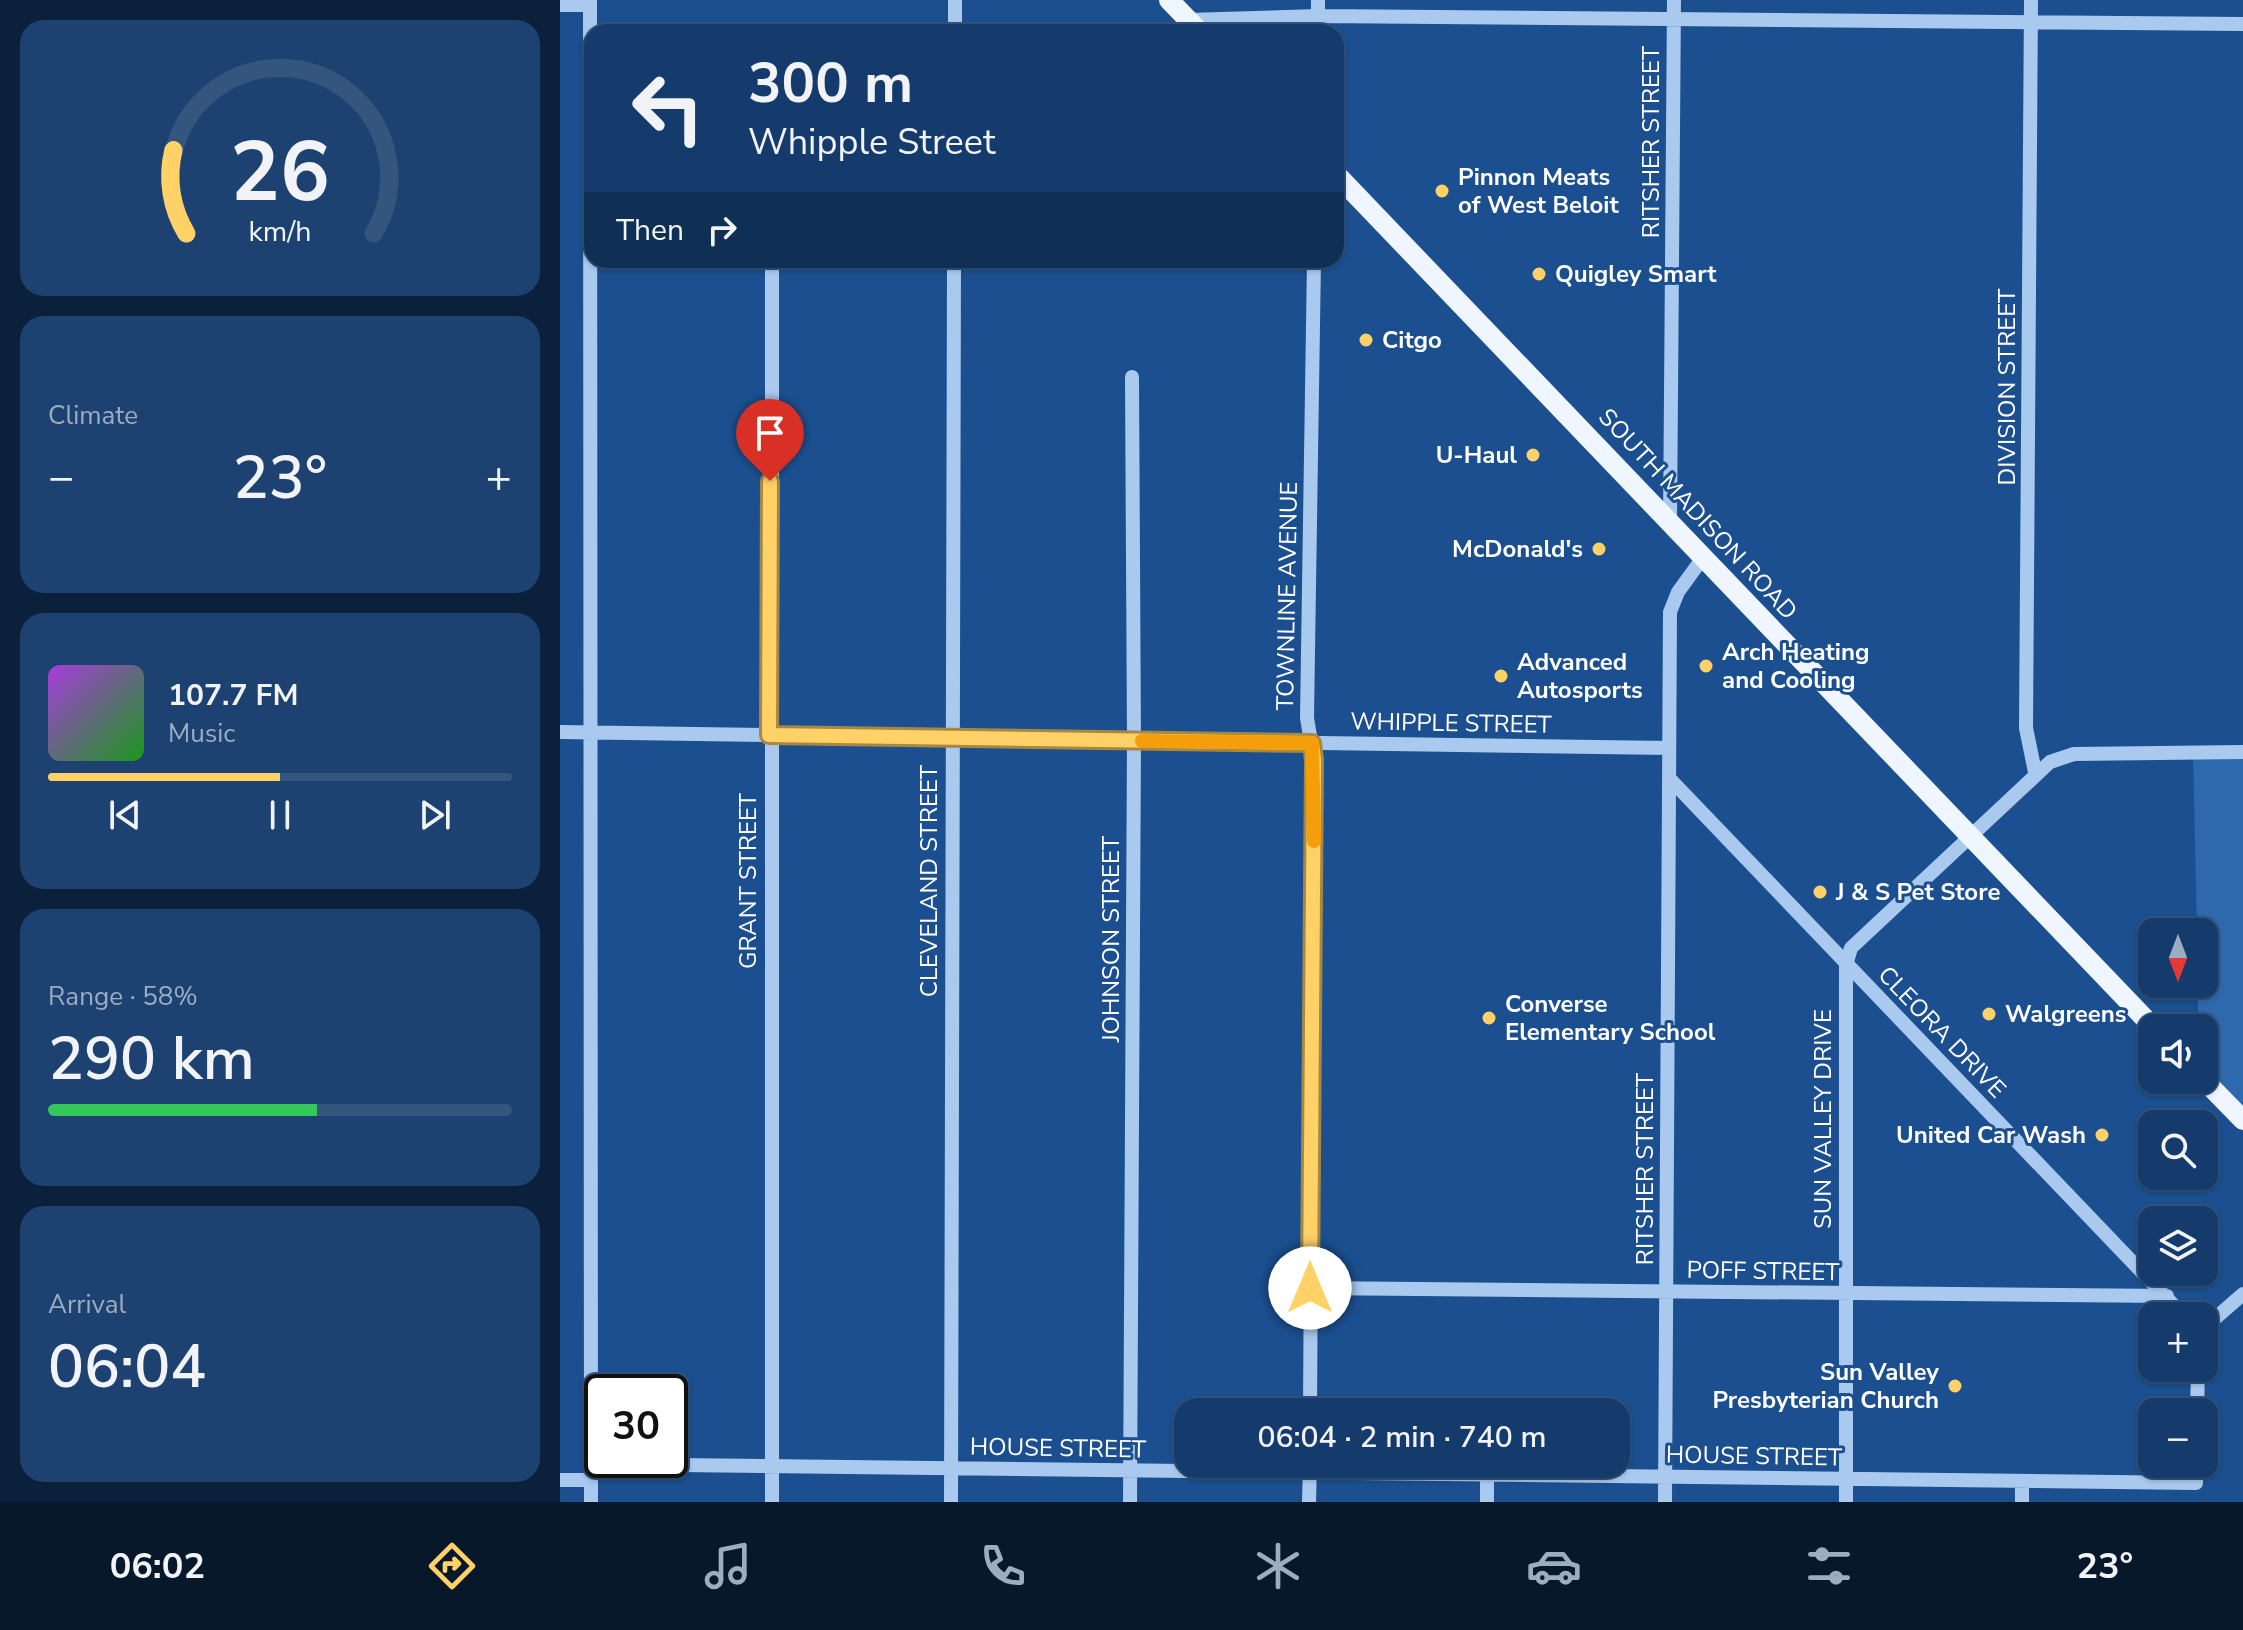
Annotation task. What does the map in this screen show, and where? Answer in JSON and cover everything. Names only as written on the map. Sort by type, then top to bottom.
[{"type":"main road","points":[[1169,0],[1192,24]]},
{"type":"main road","name":"SOUTH MADISON ROAD","points":[[1344,182],[2141,1014]]},
{"type":"main road","points":[[2218,1094],[2243,1120]]},
{"type":"street","points":[[955,0],[955,24]]},
{"type":"street","points":[[1318,0],[1318,24]]},
{"type":"street","name":"RITSHER STREET","points":[[1670,525],[1674,0]]},
{"type":"street","name":"DIVISION STREET","points":[[2031,0],[2026,728],[2035,772]]},
{"type":"street","points":[[560,5],[590,3],[590,24]]},
{"type":"street","points":[[1219,24],[1318,16],[2243,24]]},
{"type":"street","points":[[590,268],[591,1374]]},
{"type":"street","name":"GRANT STREET","points":[[772,268],[769,735],[772,1502]]},
{"type":"street","name":"CLEVELAND STREET","points":[[951,1502],[954,268]]},
{"type":"street","name":"TOWNLINE AVENUE","points":[[1310,1398],[1314,776],[1307,718],[1314,268]]},
{"type":"street","name":"JOHNSON STREET","points":[[1130,1502],[1134,741],[1132,377]]},
{"type":"street","name":"RITSHER STREET","points":[[1665,1502],[1670,612],[1678,592],[1702,559]]},
{"type":"street","name":"WHIPPLE STREET","points":[[560,732],[1669,748]]},
{"type":"street","points":[[1846,965],[1860,937],[2035,772],[2050,762],[2074,754],[2243,752]]},
{"type":"street","name":"CLEORA DRIVE","points":[[1669,778],[2172,1302]]},
{"type":"street","name":"SUN VALLEY DRIVE","points":[[1846,965],[1846,1502]]},
{"type":"street","name":"POFF STREET","points":[[1310,1288],[2167,1296]]},
{"type":"street","points":[[2218,1316],[2243,1294]]},
{"type":"street","name":"HOUSE STREET","points":[[688,1465],[1174,1470]]},
{"type":"street","name":"HOUSE STREET","points":[[1630,1477],[2196,1483],[2196,1478]]},
{"type":"street","points":[[1309,1502],[1310,1478]]},
{"type":"street","points":[[1487,1478],[1487,1502]]},
{"type":"street","points":[[560,1480],[591,1480],[591,1502]]},
{"type":"street","points":[[2022,1482],[2022,1502]]},
{"type":"shaded area","points":[[2243,752],[2243,1120],[2218,1094],[2218,1014],[2198,1014],[2198,998],[2218,998],[2218,918],[2197,918],[2193,753]]},
{"type":"slow traffic","points":[[1142,741],[1312,743],[1314,841]]},
{"type":"place","name":"Pinnon Meats of West Beloit","points":[[1442,191]]},
{"type":"place","name":"Quigley Smart","points":[[1539,274]]},
{"type":"place","name":"Citgo","points":[[1366,340]]},
{"type":"place","name":"U-Haul","points":[[1533,455]]},
{"type":"place","name":"McDonald's","points":[[1599,549]]},
{"type":"place","name":"Arch Heating and Cooling","points":[[1706,666]]},
{"type":"place","name":"Advanced Autosports","points":[[1501,676]]},
{"type":"place","name":"J & S Pet Store","points":[[1820,892]]},
{"type":"place","name":"Walgreens","points":[[1989,1014]]},
{"type":"place","name":"Converse Elementary School","points":[[1489,1018]]},
{"type":"place","name":"United Car Wash","points":[[2102,1135]]},
{"type":"place","name":"Sun Valley Presbyterian Church","points":[[1955,1386]]},
{"type":"route","points":[[770,481],[769,735],[1312,743],[1310,1288]]}]
